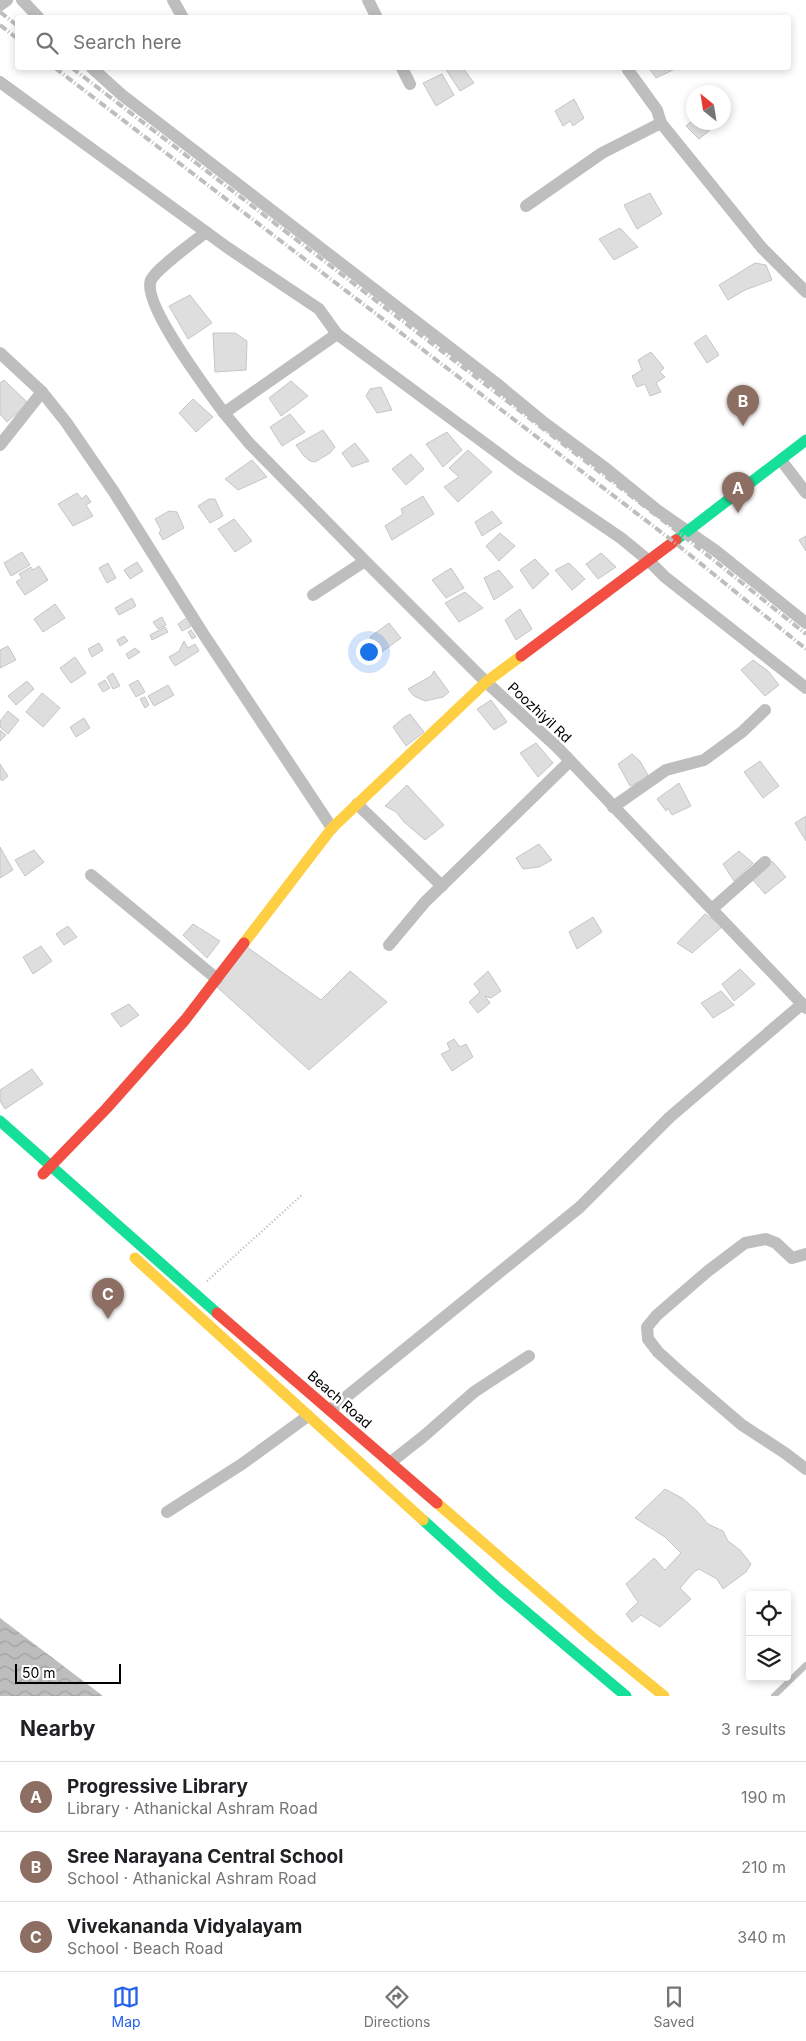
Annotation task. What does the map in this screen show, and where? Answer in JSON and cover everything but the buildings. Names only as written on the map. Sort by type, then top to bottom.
[{"type":"main road","points":[[29,1162],[48,1174],[185,1020],[332,828],[486,682],[641,565],[690,531],[806,440]]},
{"type":"main road","name":"Beach Road","points":[[0,1121],[48,1174],[194,1292],[593,1638],[664,1696]]},
{"type":"main road","points":[[130,1254],[499,1589],[626,1696]]},
{"type":"street","points":[[0,5],[7,0]]},
{"type":"street","points":[[22,0],[36,15]]},
{"type":"street","points":[[173,0],[181,15]]},
{"type":"street","points":[[368,0],[376,15]]},
{"type":"street","points":[[94,70],[122,95],[496,383],[657,510],[690,531],[806,623]]},
{"type":"street","points":[[403,70],[410,84]]},
{"type":"street","points":[[628,70],[657,110],[661,123],[762,248],[806,292]]},
{"type":"street","points":[[0,82],[206,232],[319,309],[337,334],[518,468],[578,508],[649,561],[665,577],[806,688]]},
{"type":"street","points":[[526,206],[602,153],[661,123]]},
{"type":"street","name":"Poozhiyil Rd","points":[[206,232],[161,270],[152,279],[150,288],[156,306],[176,346],[224,413],[249,442],[365,561],[486,682],[570,760],[712,909],[803,1000]]},
{"type":"street","points":[[224,413],[337,334]]},
{"type":"street","points":[[0,353],[42,392],[66,422],[114,492],[202,632],[332,828]]},
{"type":"street","points":[[0,445],[42,392]]},
{"type":"street","points":[[781,460],[806,493]]},
{"type":"street","points":[[313,595],[365,561]]},
{"type":"street","points":[[614,807],[666,770],[704,760],[742,732],[765,710]]},
{"type":"street","points":[[389,945],[442,886],[570,760]]},
{"type":"street","points":[[356,804],[442,886]]},
{"type":"street","points":[[712,909],[765,862]]},
{"type":"street","points":[[91,876],[216,978]]},
{"type":"street","points":[[330,1410],[580,1208],[670,1117],[803,1000]]},
{"type":"street","points":[[806,1254],[792,1258],[776,1243],[766,1239],[745,1242],[657,1314],[647,1327],[648,1339],[658,1352],[679,1371],[742,1425],[806,1469]]},
{"type":"street","points":[[390,1462],[424,1436],[474,1392],[529,1356]]},
{"type":"street","points":[[167,1512],[242,1464],[308,1416]]},
{"type":"lane","points":[[774,1696],[806,1665]]},
{"type":"path","points":[[194,1292],[303,1194]]},
{"type":"water","points":[[0,1618],[103,1696],[0,1696]]},
{"type":"railway","points":[[0,12],[15,24]]},
{"type":"railway","points":[[0,25],[15,37]]},
{"type":"railway","points":[[58,70],[674,542],[806,649]]},
{"type":"railway","points":[[75,70],[682,535],[806,634]]},
{"type":"traffic: fast","points":[[676,540],[806,440]]},
{"type":"traffic: fast","points":[[0,1121],[217,1313]]},
{"type":"traffic: fast","points":[[423,1520],[499,1589],[626,1696]]},
{"type":"traffic: slow","points":[[244,943],[332,828],[486,682],[521,656]]},
{"type":"traffic: slow","points":[[135,1258],[423,1520]]},
{"type":"traffic: slow","points":[[437,1503],[593,1638],[664,1696]]},
{"type":"traffic: jam","points":[[521,656],[676,540]]},
{"type":"traffic: jam","points":[[43,1174],[106,1109],[185,1020],[244,943]]},
{"type":"traffic: jam","points":[[217,1313],[437,1503]]},
{"type":"place","name":"Sree Narayana Central School","points":[[743,426]]},
{"type":"place","name":"Progressive Library","points":[[738,513]]},
{"type":"place","name":"Vivekananda Vidyalayam","points":[[108,1319]]}]
